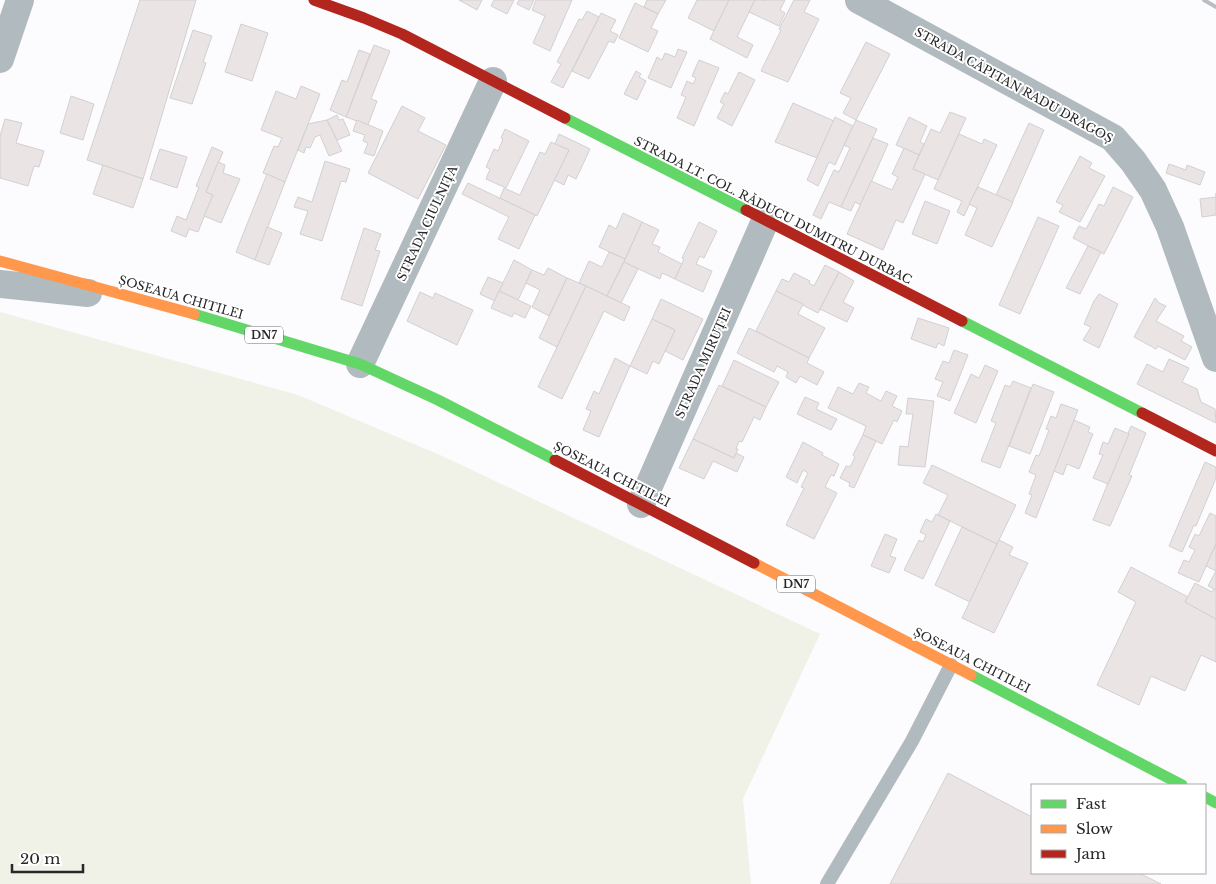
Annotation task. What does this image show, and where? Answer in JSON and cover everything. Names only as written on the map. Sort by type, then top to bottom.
[{"type":"main road","name":"STRADA LT. COL. RĂDUCU DUMITRU DURBAC","points":[[314,0],[402,34],[1216,451]]},
{"type":"main road","name":"ȘOSEAUA CHITILEI","points":[[0,261],[167,306],[360,364],[438,400],[1180,784]]},
{"type":"street","points":[[0,59],[20,0]]},
{"type":"street","name":"STRADA CĂPITAN RADU DRAGOȘ","points":[[859,0],[1113,138],[1133,161],[1153,190],[1170,227],[1216,358]]},
{"type":"street","name":"STRADA CIULNIȚA","points":[[360,364],[493,81]]},
{"type":"street","name":"STRADA MIRUȚEI","points":[[640,504],[765,221]]},
{"type":"street","points":[[0,284],[133,298]]},
{"type":"lane","points":[[827,884],[912,741],[951,665]]},
{"type":"shaded area","points":[[0,312],[298,395],[440,455],[820,634],[743,799],[751,884],[0,884]]},
{"type":"building","points":[[140,0],[196,0],[143,179],[87,160]]},
{"type":"building","points":[[459,0],[482,0],[477,10]]},
{"type":"building","points":[[494,0],[514,0],[507,14],[491,6]]},
{"type":"building","points":[[519,0],[534,0],[529,10],[517,4]]},
{"type":"building","points":[[536,0],[572,0],[550,51],[533,43],[545,16],[532,10]]},
{"type":"building","points":[[647,0],[666,0],[658,14],[644,7]]},
{"type":"building","points":[[697,0],[729,0],[714,31],[688,18]]},
{"type":"building","points":[[729,0],[755,0],[737,37],[753,45],[747,58],[710,39]]},
{"type":"building","points":[[755,0],[785,0],[780,10],[785,13],[779,26],[749,12]]},
{"type":"building","points":[[794,0],[810,0],[804,12],[819,19],[788,82],[761,71]]},
{"type":"building","points":[[635,3],[658,14],[651,28],[658,31],[648,52],[619,38]]},
{"type":"building","points":[[587,11],[599,17],[563,88],[551,82],[561,64],[557,62],[579,19],[582,20]]},
{"type":"building","points":[[601,13],[616,20],[610,31],[618,35],[614,43],[609,41],[589,79],[572,71]]},
{"type":"building","points":[[241,24],[268,33],[252,81],[225,72]]},
{"type":"building","points":[[193,30],[212,36],[203,62],[206,63],[192,104],[170,98]]},
{"type":"building","points":[[866,42],[890,54],[856,120],[843,113],[851,98],[840,93]]},
{"type":"building","points":[[374,45],[390,51],[371,99],[377,101],[368,125],[346,117]]},
{"type":"building","points":[[678,49],[687,52],[671,88],[648,78],[657,57],[662,60],[665,53],[675,57]]},
{"type":"building","points":[[359,50],[370,54],[346,117],[330,110],[342,80],[347,82]]},
{"type":"building","points":[[699,60],[719,68],[694,126],[677,118],[686,97],[681,95],[687,81],[693,84],[696,78],[692,76]]},
{"type":"building","points":[[636,71],[641,74],[639,77],[646,81],[637,100],[624,94]]},
{"type":"building","points":[[739,72],[755,80],[732,126],[717,118],[724,104],[720,102],[725,92],[728,94]]},
{"type":"building","points":[[301,86],[320,94],[285,182],[263,173],[274,146],[278,147],[282,138],[261,130],[276,91],[296,99]]},
{"type":"building","points":[[71,96],[94,104],[83,140],[60,133]]},
{"type":"building","points":[[793,103],[834,121],[817,158],[775,142]]},
{"type":"building","points":[[402,106],[425,118],[418,131],[446,145],[418,199],[368,173]]},
{"type":"building","points":[[950,112],[966,118],[938,180],[913,169],[931,129],[940,133]]},
{"type":"building","points":[[337,115],[339,120],[343,119],[350,135],[337,140],[327,120]]},
{"type":"building","points":[[835,117],[853,126],[835,165],[829,162],[818,186],[807,180]]},
{"type":"building","points":[[909,117],[927,126],[920,142],[924,144],[919,155],[896,145]]},
{"type":"building","points":[[5,119],[22,123],[16,143],[44,151],[39,167],[34,166],[28,186],[0,178],[0,136]]},
{"type":"building","points":[[327,120],[342,151],[329,156],[320,135],[315,137],[310,148],[306,147],[304,153],[298,150],[308,124]]},
{"type":"building","points":[[357,120],[383,131],[374,156],[364,153],[368,143],[363,141],[365,135],[353,131]]},
{"type":"building","points":[[856,120],[877,129],[841,207],[829,202],[821,219],[813,215],[834,170],[839,172],[850,148],[844,145]]},
{"type":"building","points":[[1029,123],[1044,130],[1012,203],[996,195]]},
{"type":"building","points":[[505,129],[529,141],[506,188],[486,179],[490,169],[486,167],[494,149],[498,151]]},
{"type":"building","points":[[559,134],[590,149],[576,179],[568,175],[564,185],[554,180],[569,150],[555,144]]},
{"type":"building","points":[[959,134],[982,144],[984,139],[997,145],[964,216],[957,212],[962,201],[934,189]]},
{"type":"building","points":[[873,138],[888,144],[861,205],[855,202],[851,211],[841,207]]},
{"type":"building","points":[[551,142],[569,150],[537,216],[500,198],[504,188],[520,195],[540,152],[545,154]]},
{"type":"building","points":[[212,147],[223,152],[206,192],[213,195],[198,232],[189,229],[186,237],[171,231],[177,216],[186,220],[199,187],[196,186]]},
{"type":"building","points":[[904,148],[919,155],[913,169],[925,174],[903,223],[896,220],[883,250],[847,234],[871,181],[892,190],[898,177],[892,174]]},
{"type":"building","points":[[160,149],[187,157],[177,188],[150,179]]},
{"type":"building","points":[[1080,156],[1092,163],[1089,168],[1105,176],[1080,222],[1059,212],[1063,205],[1056,202]]},
{"type":"building","points":[[325,161],[350,169],[346,182],[341,181],[322,241],[300,234],[308,211],[294,207],[298,197],[312,202]]},
{"type":"building","points":[[218,162],[225,165],[223,173],[240,179],[221,223],[204,216],[213,195],[206,192]]},
{"type":"building","points":[[1169,164],[1186,170],[1187,165],[1205,172],[1200,185],[1166,173]]},
{"type":"building","points":[[103,165],[143,179],[133,208],[93,194]]},
{"type":"building","points":[[267,174],[285,182],[255,260],[236,252]]},
{"type":"building","points":[[468,183],[535,215],[519,249],[498,239],[509,217],[462,194]]},
{"type":"building","points":[[978,187],[1013,202],[992,247],[965,235],[977,208],[969,204]]},
{"type":"building","points":[[1113,187],[1133,197],[1104,254],[1073,238],[1079,226],[1086,229],[1099,204],[1104,206]]},
{"type":"building","points":[[1216,197],[1216,215],[1202,217],[1200,199]]},
{"type":"building","points":[[925,201],[950,211],[937,244],[912,234]]},
{"type":"building","points":[[623,213],[642,222],[625,259],[599,247],[609,225],[616,229]]},
{"type":"building","points":[[1038,217],[1059,226],[1020,314],[999,305]]},
{"type":"building","points":[[642,222],[659,230],[652,244],[660,247],[658,252],[682,264],[675,279],[662,273],[660,279],[624,262]]},
{"type":"building","points":[[699,222],[717,231],[704,258],[700,256],[696,264],[712,271],[703,292],[675,279],[684,259],[682,258]]},
{"type":"building","points":[[267,227],[282,233],[269,265],[255,260]]},
{"type":"building","points":[[364,228],[381,234],[375,250],[380,251],[362,306],[341,299]]},
{"type":"building","points":[[1088,246],[1101,252],[1080,294],[1066,288]]},
{"type":"building","points":[[609,252],[625,259],[607,296],[579,283],[589,261],[602,267]]},
{"type":"building","points":[[514,260],[532,270],[518,300],[499,291]]},
{"type":"building","points":[[624,262],[638,269],[621,303],[607,296]]},
{"type":"building","points":[[825,265],[839,272],[818,313],[776,291],[782,279],[789,282],[794,273],[810,281],[809,283],[814,286]]},
{"type":"building","points":[[548,268],[567,278],[549,316],[532,307],[540,290],[526,283],[532,270],[544,275]]},
{"type":"building","points":[[839,272],[854,281],[843,302],[854,308],[847,322],[820,309]]},
{"type":"building","points":[[488,277],[503,283],[495,301],[480,294]]},
{"type":"building","points":[[567,278],[586,286],[557,347],[539,338]]},
{"type":"building","points":[[586,286],[630,307],[624,321],[604,311],[562,399],[538,387]]},
{"type":"building","points":[[499,291],[531,306],[525,318],[514,313],[512,317],[491,308]]},
{"type":"building","points":[[776,291],[803,304],[798,314],[825,328],[809,358],[756,331]]},
{"type":"building","points":[[420,292],[433,298],[435,293],[473,310],[457,345],[407,321]]},
{"type":"building","points":[[1099,294],[1118,304],[1099,348],[1083,340],[1091,327],[1084,324]]},
{"type":"building","points":[[1155,298],[1159,303],[1166,306],[1156,321],[1184,336],[1181,341],[1192,347],[1185,360],[1158,346],[1156,349],[1134,337]]},
{"type":"building","points":[[661,299],[703,319],[683,360],[665,351],[675,330],[652,319]]},
{"type":"building","points":[[918,318],[949,328],[944,346],[938,343],[936,348],[911,339]]},
{"type":"building","points":[[652,319],[675,330],[659,364],[653,361],[647,374],[630,366]]},
{"type":"building","points":[[749,328],[809,358],[807,363],[824,372],[817,385],[800,376],[796,383],[786,377],[788,372],[777,366],[774,372],[737,353]]},
{"type":"building","points":[[954,350],[968,355],[950,401],[937,396],[943,382],[935,379],[943,361],[949,363]]},
{"type":"building","points":[[615,358],[630,366],[599,437],[583,430],[591,411],[586,409],[594,391],[599,394]]},
{"type":"building","points":[[1169,359],[1189,368],[1182,382],[1197,389],[1201,402],[1215,409],[1216,423],[1137,384],[1147,364],[1163,372]]},
{"type":"building","points":[[734,360],[779,382],[766,407],[722,386]]},
{"type":"building","points":[[985,365],[998,371],[976,423],[954,413],[971,374],[979,378]]},
{"type":"building","points":[[1013,381],[1031,388],[1000,468],[981,461],[996,423],[991,421],[1005,385],[1010,387]]},
{"type":"building","points":[[859,383],[869,387],[866,393],[881,401],[886,391],[897,396],[892,406],[902,411],[897,422],[894,420],[882,444],[863,435],[866,426],[828,408],[838,387],[853,394]]},
{"type":"building","points":[[1033,384],[1054,392],[1030,454],[1009,446]]},
{"type":"building","points":[[719,385],[766,407],[760,420],[754,417],[742,442],[739,441],[734,458],[693,439]]},
{"type":"building","points":[[805,397],[819,403],[816,409],[837,419],[831,430],[797,414]]},
{"type":"building","points":[[908,398],[934,401],[925,467],[898,465],[900,446],[908,447],[913,414],[906,414]]},
{"type":"building","points":[[1061,404],[1078,410],[1036,518],[1025,513],[1032,495],[1029,494],[1036,475],[1029,472],[1036,455],[1039,456],[1049,430],[1046,429],[1051,416],[1056,418]]},
{"type":"building","points":[[1074,420],[1090,427],[1088,432],[1093,434],[1079,469],[1067,464],[1063,475],[1054,471]]},
{"type":"building","points":[[1131,426],[1146,433],[1129,475],[1132,476],[1110,526],[1093,520]]},
{"type":"building","points":[[1115,428],[1129,434],[1108,484],[1093,478],[1103,455],[1099,454],[1103,442],[1108,444]]},
{"type":"building","points":[[863,435],[876,441],[854,488],[849,486],[850,483],[840,478],[846,466],[850,467],[855,457],[853,455]]},
{"type":"building","points":[[693,439],[734,458],[736,453],[744,457],[737,472],[713,461],[704,479],[679,468]]},
{"type":"building","points":[[803,442],[839,464],[834,476],[831,475],[825,487],[837,493],[814,539],[786,525],[804,488],[801,487],[808,473],[803,470],[797,483],[786,477]]},
{"type":"building","points":[[1205,462],[1216,467],[1216,478],[1196,526],[1194,525],[1182,552],[1169,546]]},
{"type":"building","points":[[932,465],[1016,505],[997,544],[938,515],[948,495],[923,483]]},
{"type":"building","points":[[1210,513],[1216,516],[1216,544],[1199,582],[1178,573],[1184,560],[1189,562],[1195,550],[1189,547],[1195,534],[1199,536]]},
{"type":"building","points":[[936,514],[950,521],[923,579],[904,570],[919,540],[923,542],[926,535],[920,532],[926,519],[932,522]]},
{"type":"building","points":[[962,527],[997,544],[970,602],[935,585]]},
{"type":"building","points":[[885,534],[897,539],[890,556],[896,558],[889,573],[871,566]]},
{"type":"building","points":[[999,540],[1013,547],[1009,555],[1028,563],[994,633],[962,618]]},
{"type":"building","points":[[1216,544],[1216,571],[1206,566]]},
{"type":"building","points":[[1131,567],[1188,597],[1185,602],[1216,619],[1216,662],[1201,655],[1185,691],[1151,676],[1139,705],[1097,685],[1136,602],[1118,592]]},
{"type":"building","points":[[1216,571],[1216,590],[1208,586]]},
{"type":"building","points":[[1195,583],[1212,592],[1214,589],[1216,590],[1216,619],[1185,602]]},
{"type":"building","points":[[948,773],[1031,816],[1031,874],[1141,874],[1161,884],[890,884]]},
{"type":"railway","points":[[1204,0],[1216,7]]},
{"type":"traffic: fast","points":[[565,118],[746,210]]},
{"type":"traffic: fast","points":[[194,314],[360,364],[438,400],[555,460]]},
{"type":"traffic: fast","points":[[962,321],[1142,413]]},
{"type":"traffic: fast","points":[[971,675],[1180,784]]},
{"type":"traffic: fast","points":[[1206,798],[1216,803]]},
{"type":"traffic: slow","points":[[0,261],[194,314]]},
{"type":"traffic: slow","points":[[754,563],[971,675]]},
{"type":"traffic: jam","points":[[314,0],[402,34],[565,118]]},
{"type":"traffic: jam","points":[[746,210],[962,321]]},
{"type":"traffic: jam","points":[[1142,413],[1216,451]]},
{"type":"traffic: jam","points":[[555,460],[754,563]]}]
